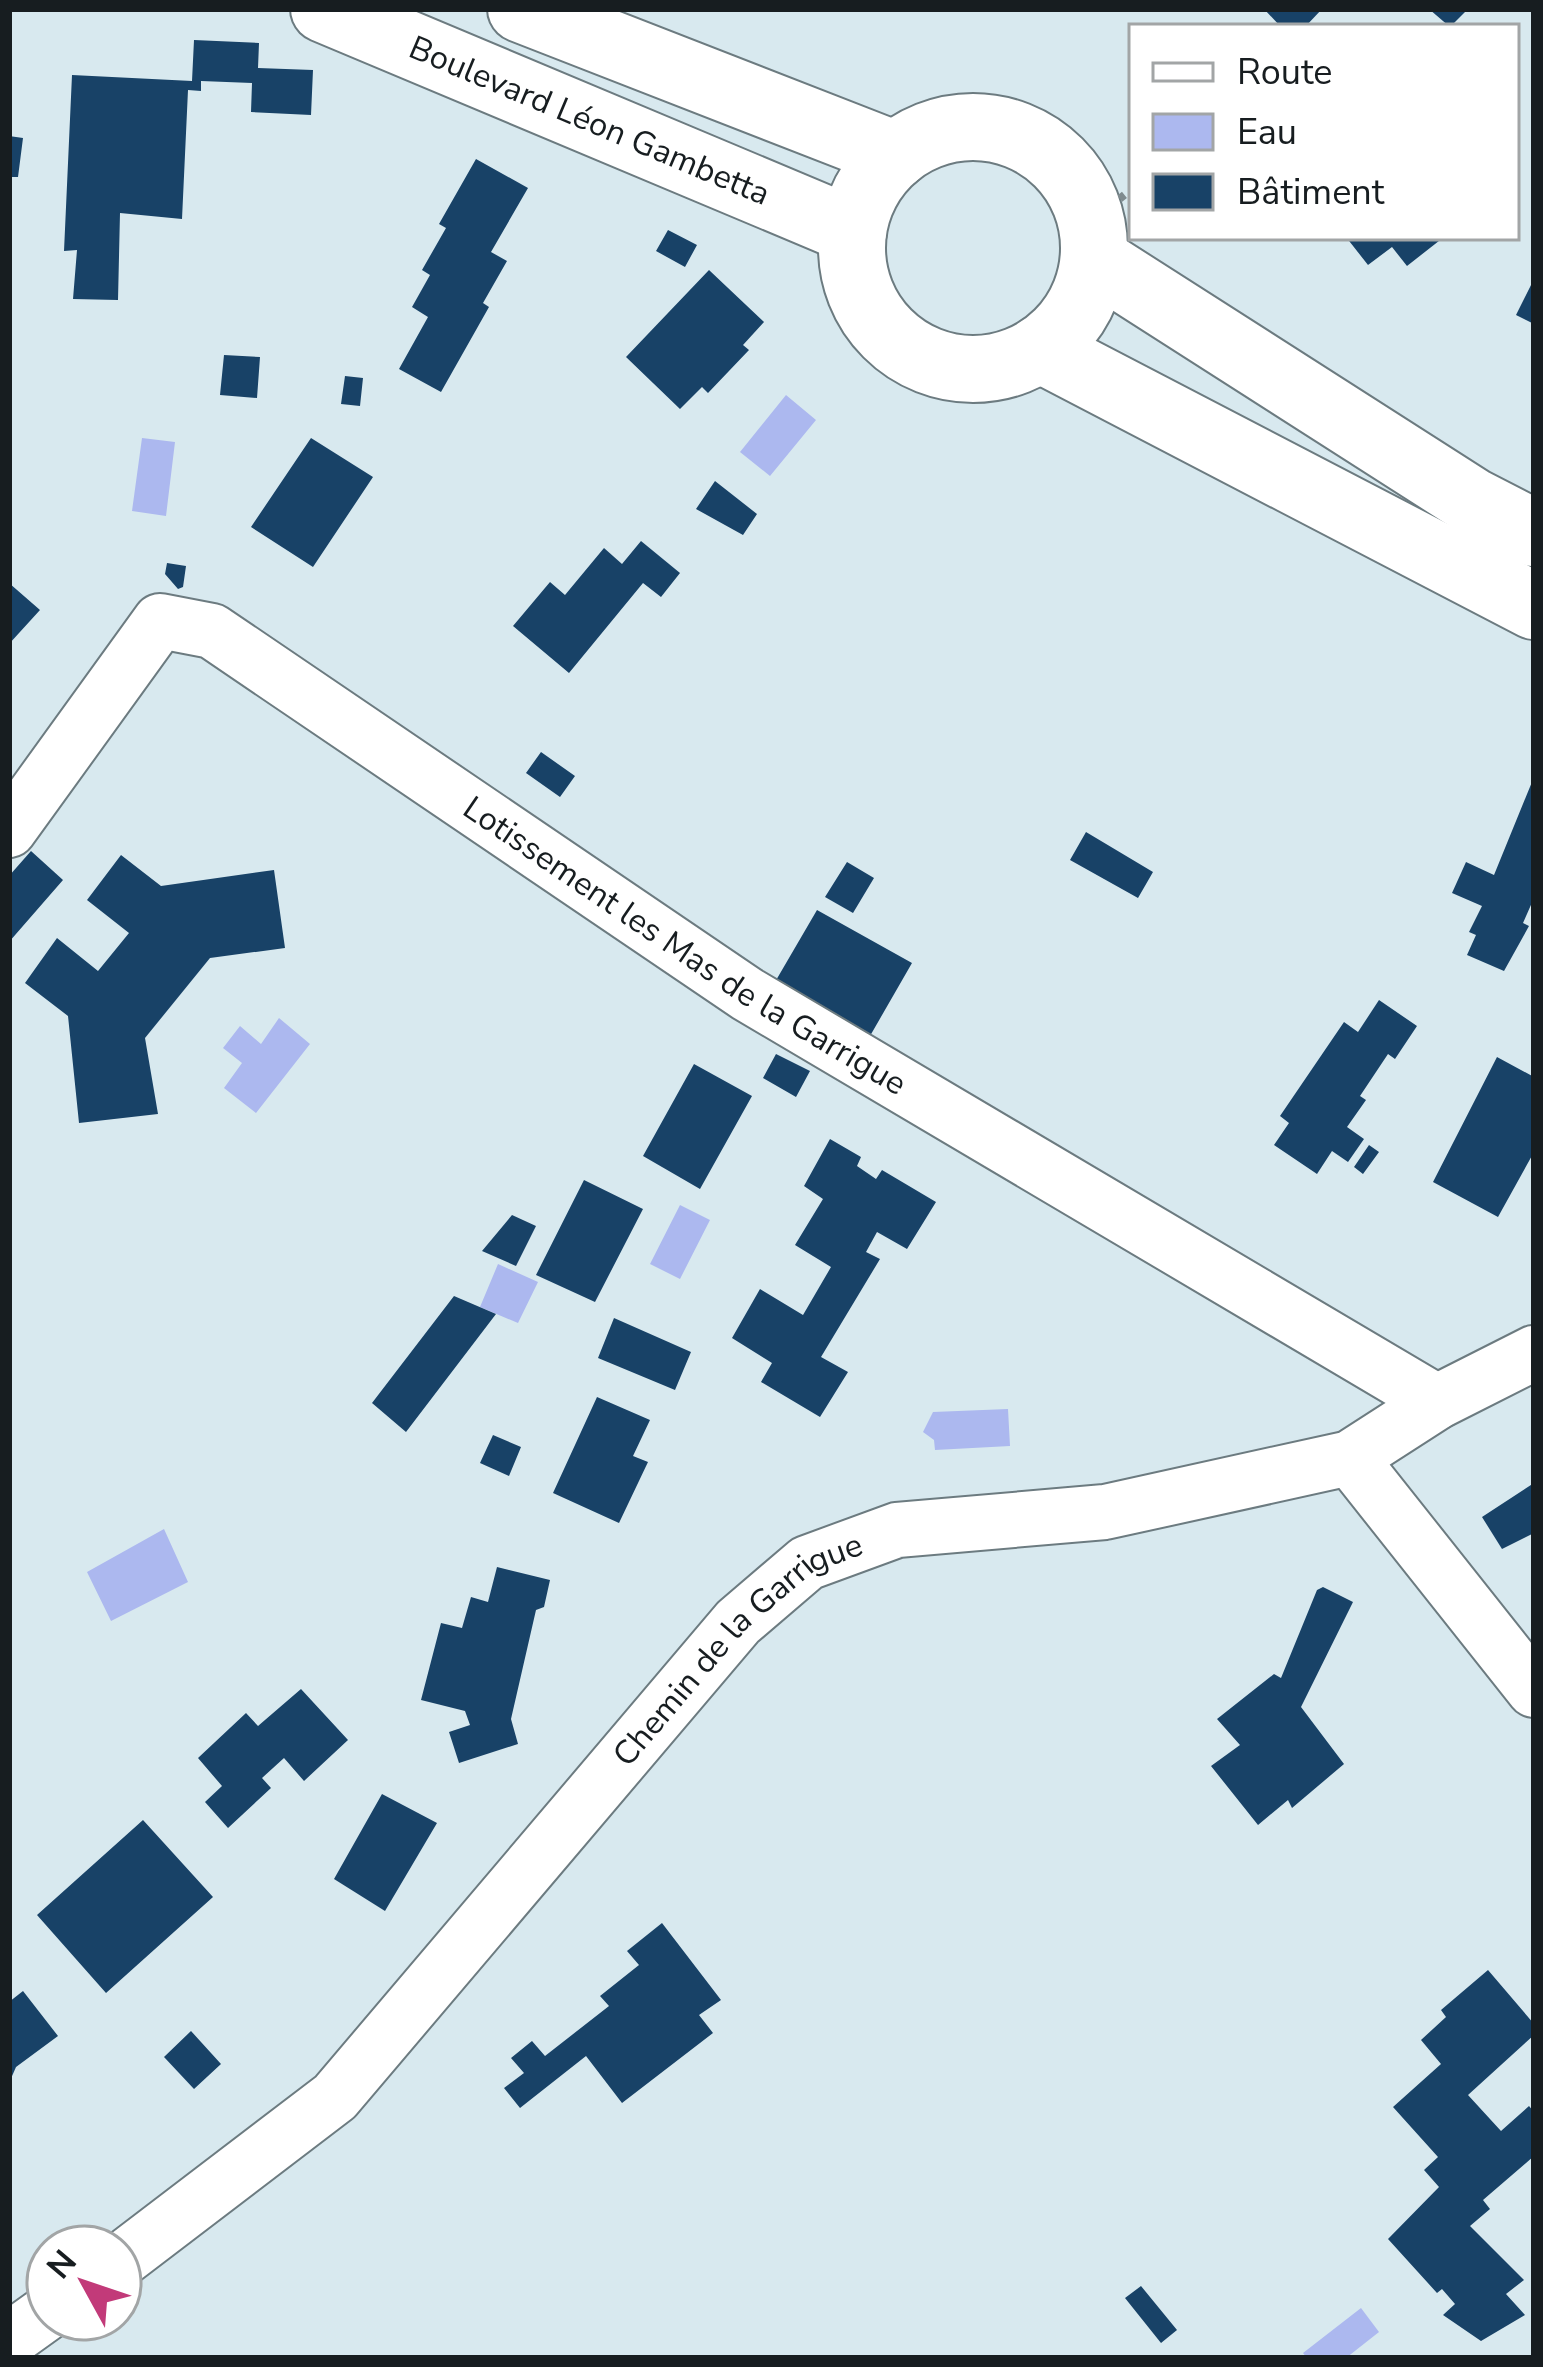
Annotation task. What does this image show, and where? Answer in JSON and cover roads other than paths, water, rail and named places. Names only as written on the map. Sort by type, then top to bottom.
[{"type":"main road","name":"Boulevard Léon Gambetta","points":[[324,9],[853,231]]},
{"type":"main road","points":[[521,9],[896,155]]},
{"type":"main road","points":[[971,126],[1012,132],[1048,151],[1076,181],[1092,219],[1095,260],[1086,295],[1067,326],[1040,349],[1004,365],[964,370],[926,360],[892,339],[867,308],[853,271],[853,231],[875,176],[896,155],[931,134],[971,126]]},
{"type":"main road","points":[[1095,260],[1472,501],[1534,533]]},
{"type":"main road","points":[[1040,349],[1534,606]]},
{"type":"street","name":"Lotissement les Mas de la Garrigue","points":[[9,830],[160,621],[212,631],[747,994],[1437,1402]]},
{"type":"street","name":"Chemin de la Garrigue","points":[[144,2243],[335,2097],[738,1622],[807,1563],[896,1530],[1105,1512],[1350,1458],[1437,1402],[1534,1353]]},
{"type":"street","points":[[1350,1458],[1534,1690]]},
{"type":"water","points":[[786,395],[816,420],[770,476],[740,452]]},
{"type":"water","points":[[142,438],[175,442],[166,516],[132,511]]},
{"type":"water","points":[[279,1018],[310,1044],[256,1113],[224,1088],[242,1063],[223,1048],[240,1026],[261,1044]]},
{"type":"water","points":[[680,1205],[710,1220],[680,1279],[650,1264]]},
{"type":"water","points":[[498,1264],[538,1282],[518,1323],[480,1307]]},
{"type":"water","points":[[1008,1409],[1010,1446],[935,1450],[934,1440],[923,1432],[933,1412]]},
{"type":"water","points":[[164,1529],[188,1582],[111,1621],[87,1572]]},
{"type":"water","points":[[1361,2308],[1379,2332],[1346,2358],[1307,2358],[1303,2353]]}]
